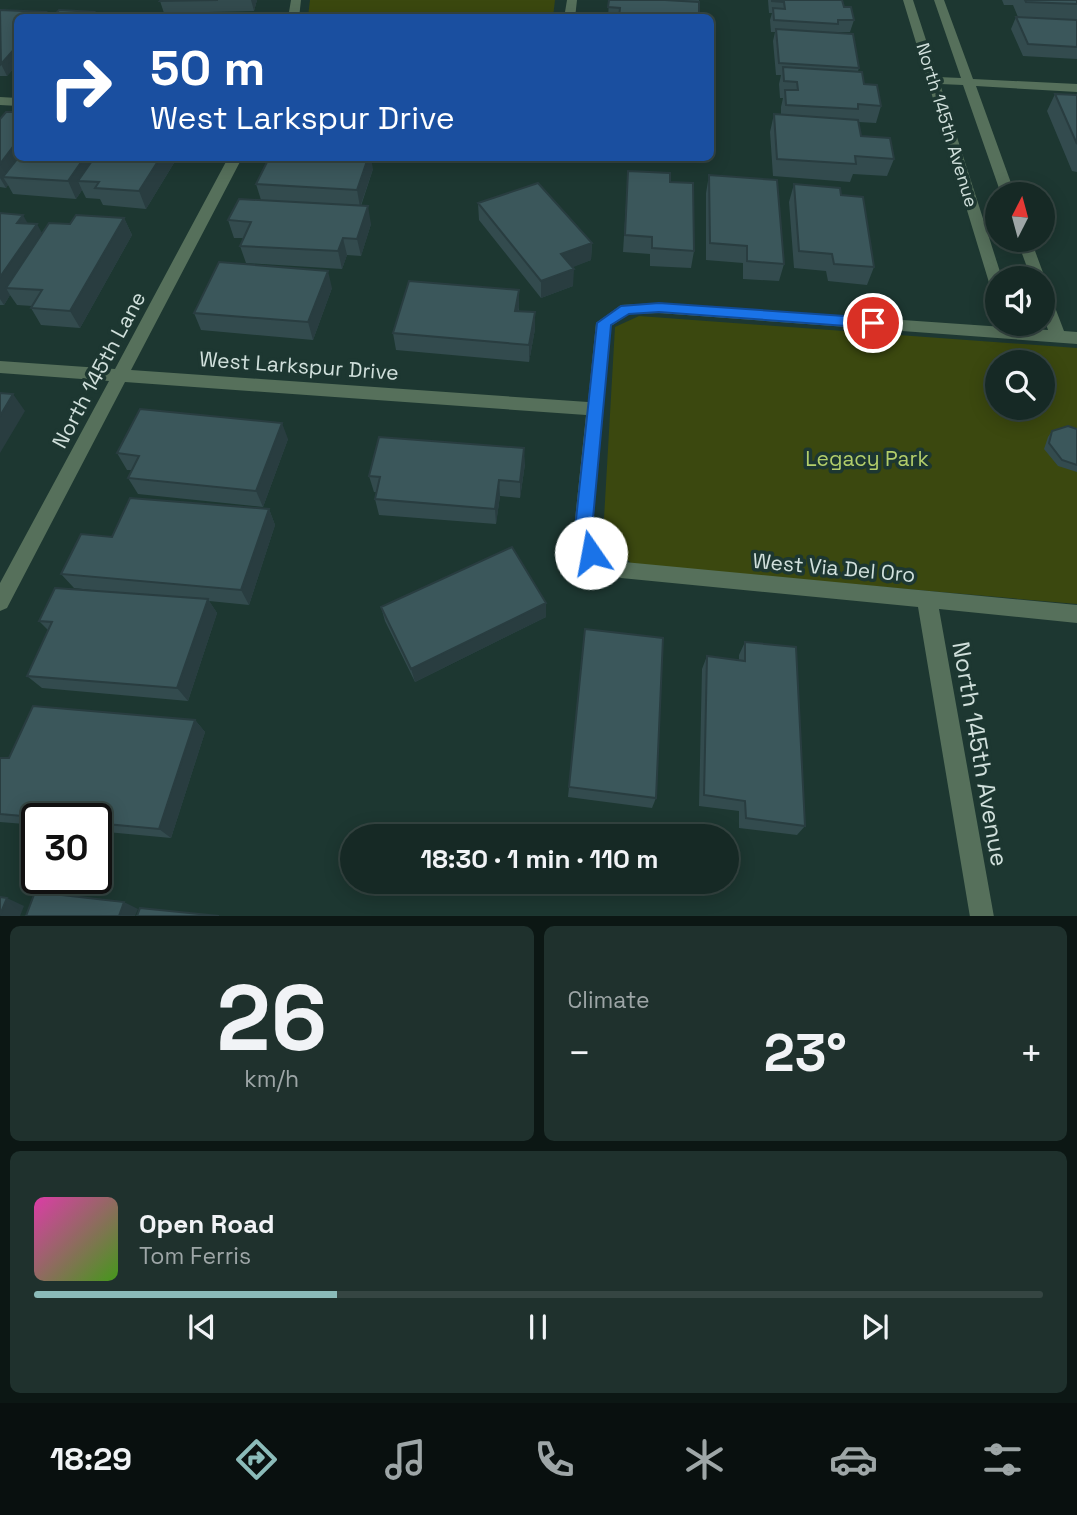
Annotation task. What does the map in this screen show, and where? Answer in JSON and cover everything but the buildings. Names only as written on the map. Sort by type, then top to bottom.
[{"type":"street","name":"North 145th Avenue","points":[[908,0],[991,266]]},
{"type":"street","name":"North 145th Avenue","points":[[939,0],[1004,182]]},
{"type":"street","points":[[933,80],[1077,88]]},
{"type":"street","name":"North 145th Lane","points":[[0,602],[233,161]]},
{"type":"street","points":[[595,410],[604,323],[626,309],[659,308],[985,327]]},
{"type":"street","points":[[1055,325],[1059,336]]},
{"type":"street","points":[[1055,335],[1077,338]]},
{"type":"street","name":"West Larkspur Drive","points":[[0,367],[595,410]]},
{"type":"street","name":"West Via Del Oro","points":[[595,410],[583,529],[591,553],[621,570],[1077,614]]},
{"type":"street","name":"North 145th Avenue","points":[[926,600],[982,916]]},
{"type":"green space","points":[[310,0],[555,0],[553,14],[308,14]]},
{"type":"green space","name":"Legacy Park","points":[[639,316],[1077,348],[1077,604],[633,565],[603,536],[615,327]]},
{"type":"route","points":[[591,553],[583,529],[604,323],[626,309],[659,308],[873,323]]}]
